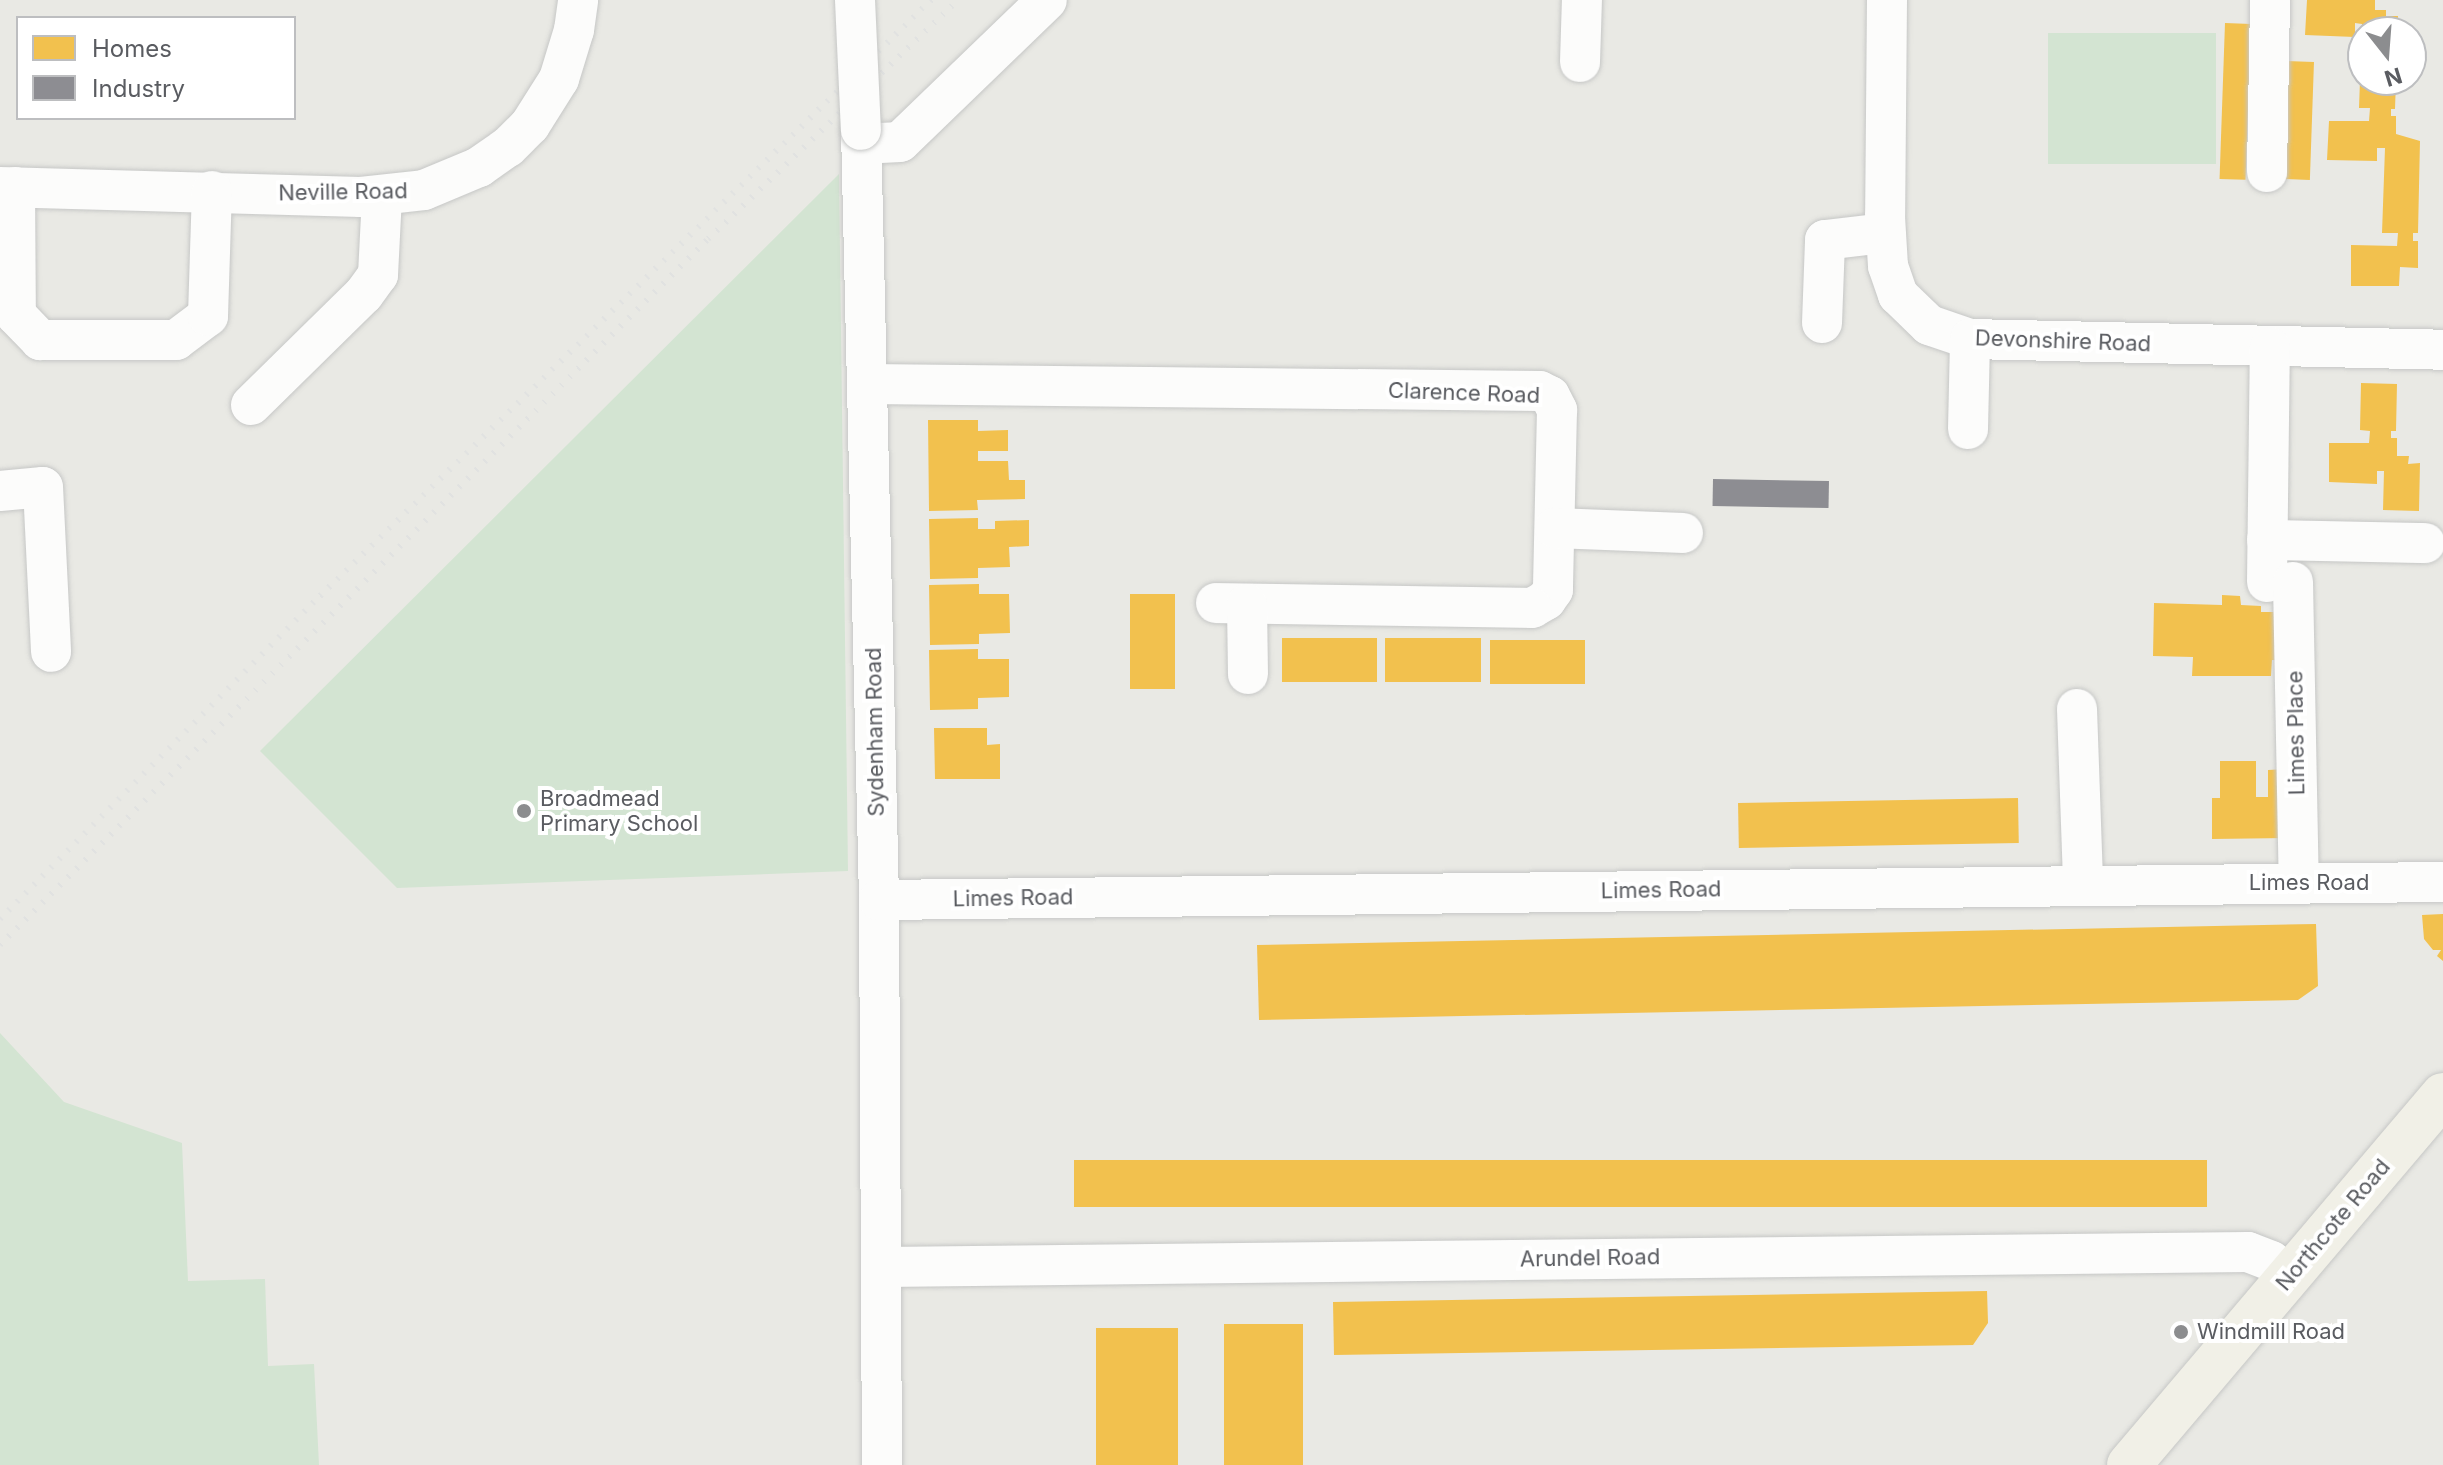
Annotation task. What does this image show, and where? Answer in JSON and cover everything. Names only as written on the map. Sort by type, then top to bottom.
[{"type":"main road","name":"Northcote Road","points":[[2129,1465],[2443,1095]]},
{"type":"street","name":"Neville Road","points":[[8,187],[382,196],[424,190],[453,181],[508,147],[530,125],[559,79],[574,30],[578,0]]},
{"type":"street","name":"Sydenham Road","points":[[855,0],[868,384],[879,900],[884,1267],[882,1465]]},
{"type":"street","points":[[861,137],[900,142],[1047,0]]},
{"type":"street","points":[[1580,62],[1582,0]]},
{"type":"street","name":"Devonshire Road","points":[[1887,0],[1885,233],[1892,282],[1908,308],[1929,325],[1970,339],[2443,350]]},
{"type":"street","points":[[2267,172],[2270,0]]},
{"type":"street","points":[[8,187],[16,315],[40,340],[176,340],[208,316],[212,191]]},
{"type":"street","points":[[251,405],[364,294],[378,275],[382,196]]},
{"type":"street","points":[[1822,323],[1825,240],[1885,233]]},
{"type":"street","points":[[1968,429],[1970,339]]},
{"type":"street","name":"Limes Place","points":[[2270,347],[2267,540],[2280,582],[2299,883]]},
{"type":"street","name":"Clarence Road","points":[[868,384],[1540,391],[1550,396],[1557,410],[1555,528],[1553,590],[1546,600],[1532,608],[1231,603],[1248,674]]},
{"type":"street","points":[[0,491],[43,487],[51,652]]},
{"type":"street","points":[[1555,528],[1683,533]]},
{"type":"street","points":[[2267,540],[2425,543]]},
{"type":"street","points":[[2077,709],[2083,885]]},
{"type":"street","name":"Limes Road","points":[[879,900],[2427,882]]},
{"type":"street","name":"Arundel Road","points":[[884,1267],[2248,1252],[2271,1261],[2289,1276]]},
{"type":"green space","points":[[2048,33],[2216,33],[2216,164],[2048,164]]},
{"type":"green space","points":[[839,174],[848,871],[397,888],[260,751]]},
{"type":"green space","points":[[0,1033],[64,1102],[182,1143],[188,1281],[265,1279],[268,1366],[314,1364],[319,1465],[0,1465]]},
{"type":"building: Homes","points":[[2307,0],[2375,0],[2375,10],[2386,10],[2386,16],[2347,16],[2347,37],[2305,35]]},
{"type":"building: Homes","points":[[2225,23],[2251,24],[2246,180],[2220,179]]},
{"type":"building: Homes","points":[[2286,61],[2314,62],[2310,180],[2282,179]]},
{"type":"building: Homes","points":[[2359,96],[2395,96],[2391,116],[2396,116],[2396,134],[2420,141],[2418,233],[2413,233],[2413,241],[2418,241],[2418,268],[2400,267],[2399,286],[2351,286],[2351,245],[2397,246],[2398,233],[2382,233],[2385,148],[2377,148],[2377,161],[2327,160],[2329,121],[2369,121],[2370,108],[2359,108]]},
{"type":"building: Homes","points":[[2361,383],[2397,384],[2396,431],[2391,431],[2391,438],[2397,438],[2397,456],[2409,456],[2408,464],[2420,463],[2419,511],[2383,510],[2384,471],[2377,471],[2377,484],[2329,482],[2329,443],[2369,443],[2370,431],[2360,430]]},
{"type":"building: Homes","points":[[928,420],[978,420],[978,431],[1008,430],[1008,451],[978,451],[978,461],[1008,461],[1009,480],[1025,480],[1025,499],[977,500],[978,510],[929,511]]},
{"type":"building: Homes","points":[[978,518],[978,529],[995,529],[995,521],[1029,520],[1029,546],[1009,547],[1010,567],[978,568],[978,578],[930,579],[929,519]]},
{"type":"building: Homes","points":[[979,584],[979,594],[1009,594],[1010,633],[979,634],[979,644],[930,645],[929,585]]},
{"type":"building: Homes","points":[[1130,594],[1175,594],[1175,689],[1130,689]]},
{"type":"building: Homes","points":[[2222,595],[2240,596],[2241,605],[2261,606],[2261,612],[2285,612],[2285,660],[2272,660],[2271,676],[2192,676],[2193,657],[2153,656],[2154,603],[2222,605]]},
{"type":"building: Homes","points":[[1282,638],[1377,638],[1377,682],[1282,682]]},
{"type":"building: Homes","points":[[1385,638],[1481,638],[1481,682],[1385,682]]},
{"type":"building: Homes","points":[[1490,640],[1585,640],[1585,684],[1490,684]]},
{"type":"building: Homes","points":[[978,649],[978,659],[1009,659],[1009,697],[978,698],[978,709],[930,710],[929,650]]},
{"type":"building: Homes","points":[[934,728],[987,728],[987,745],[1000,744],[1000,779],[935,779]]},
{"type":"building: Homes","points":[[2220,761],[2256,761],[2256,797],[2268,797],[2268,770],[2287,769],[2287,838],[2212,839],[2212,798],[2220,798]]},
{"type":"building: Homes","points":[[2018,798],[2019,843],[1739,848],[1738,803]]},
{"type":"building: Homes","points":[[2443,914],[2443,961],[2437,956],[2441,950],[2433,950],[2424,939],[2422,915]]},
{"type":"building: Homes","points":[[2316,924],[2318,986],[2298,1000],[1259,1020],[1257,945]]},
{"type":"building: Homes","points":[[1074,1160],[2207,1160],[2207,1207],[1074,1207]]},
{"type":"building: Homes","points":[[1987,1291],[1988,1323],[1973,1345],[1334,1355],[1333,1302]]},
{"type":"building: Homes","points":[[1224,1324],[1303,1324],[1303,1465],[1224,1465]]},
{"type":"building: Homes","points":[[1096,1328],[1178,1328],[1178,1465],[1096,1465]]},
{"type":"building: Industry","points":[[1713,479],[1829,481],[1829,508],[1713,506]]},
{"type":"railway","points":[[0,919],[320,596],[931,0]]},
{"type":"railway","points":[[0,945],[708,239],[958,0]]},
{"type":"place","name":"Broadmead Primary School","points":[[524,811]]},
{"type":"place","name":"Windmill Road","points":[[2181,1332]]}]
